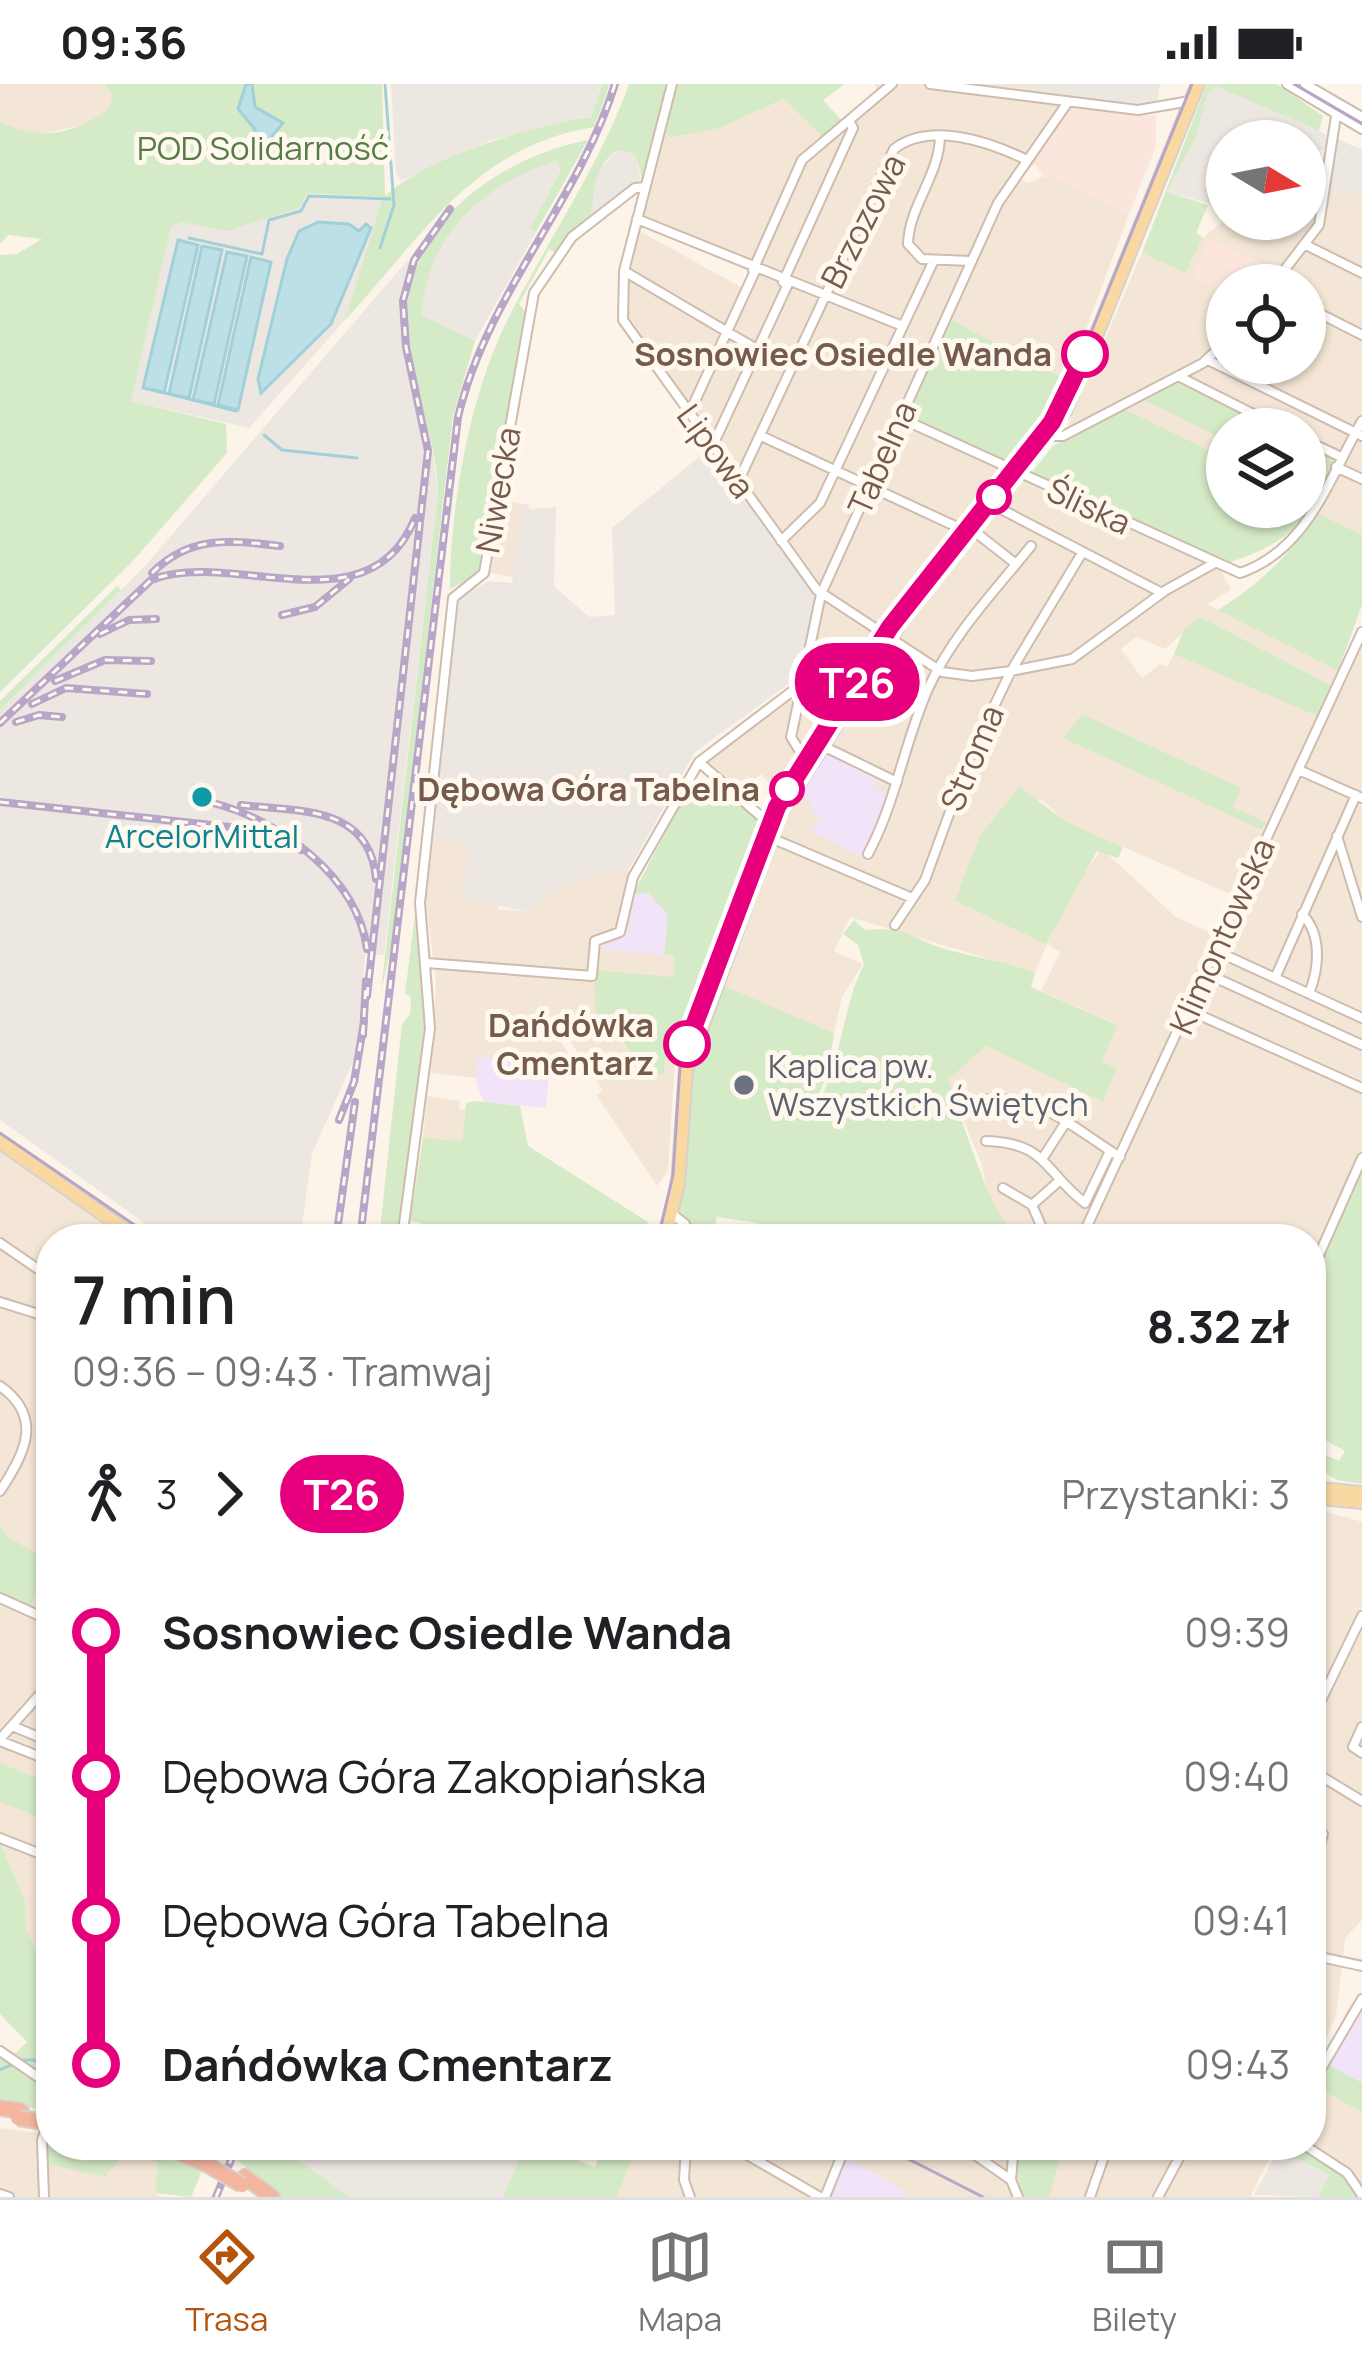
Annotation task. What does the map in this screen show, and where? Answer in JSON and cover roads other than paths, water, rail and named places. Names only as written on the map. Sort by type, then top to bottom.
[{"type":"highway","points":[[0,2112],[36,2117]]},
{"type":"highway","points":[[207,2160],[272,2197]]},
{"type":"highway","points":[[243,2181],[259,2197]]},
{"type":"main road","points":[[668,1224],[680,1170],[679,1077],[772,833],[890,639],[1050,436],[1078,387],[1198,84]]},
{"type":"main road","points":[[0,1142],[117,1224]]},
{"type":"main road","points":[[1326,1492],[1362,1493]]},
{"type":"main road","points":[[1326,1495],[1362,1502]]},
{"type":"street","name":"Lipowa","points":[[672,84],[638,195],[624,271],[623,320],[821,594],[938,670]]},
{"type":"street","points":[[689,414],[802,160],[892,84]]},
{"type":"street","points":[[930,84],[1138,110],[1192,101]]},
{"type":"street","points":[[1287,84],[1362,129]]},
{"type":"street","points":[[1308,85],[1362,117]]},
{"type":"street","name":"Tabelna","points":[[809,766],[790,736],[821,594],[998,202],[1068,102]]},
{"type":"street","points":[[1290,264],[1321,218],[1336,116]]},
{"type":"street","points":[[712,447],[853,128],[850,121]]},
{"type":"street","points":[[940,137],[936,167],[908,237],[915,255],[970,261]]},
{"type":"street","name":"Brzozowa","points":[[738,482],[895,149],[904,142],[962,137],[1027,160]]},
{"type":"street","name":"Niwecka","points":[[404,1224],[429,1039],[420,903],[453,598],[484,573],[534,292],[572,237],[638,195]]},
{"type":"street","points":[[637,219],[786,283],[900,325]]},
{"type":"street","points":[[1306,245],[1362,273]]},
{"type":"street","points":[[781,541],[810,517],[836,470],[934,260]]},
{"type":"street","points":[[624,271],[758,350]]},
{"type":"street","points":[[1326,316],[1362,334]]},
{"type":"street","points":[[1050,436],[1063,436],[1206,360]]},
{"type":"street","points":[[1178,376],[1241,408]]},
{"type":"street","points":[[1258,384],[1359,434]]},
{"type":"street","name":"Śliska","points":[[900,418],[1214,564]]},
{"type":"street","points":[[1214,564],[1240,573],[1285,548],[1309,520],[1362,421]]},
{"type":"street","points":[[760,436],[973,532],[1016,564]]},
{"type":"street","points":[[1326,450],[1341,457]]},
{"type":"street","points":[[1336,467],[1362,479]]},
{"type":"street","points":[[995,506],[1162,593]]},
{"type":"street","points":[[868,854],[938,670],[1031,545]]},
{"type":"street","points":[[938,670],[972,676],[1011,671],[1082,553]]},
{"type":"street","name":"Stroma","points":[[895,925],[925,880],[971,754],[1011,671],[1072,659],[1162,593],[1214,564]]},
{"type":"street","name":"Klimontowska","points":[[1088,1224],[1362,632]]},
{"type":"street","points":[[427,963],[592,976],[595,941],[620,932],[632,880],[699,762],[800,686]]},
{"type":"street","points":[[822,746],[897,782]]},
{"type":"street","points":[[699,762],[772,833],[912,898]]},
{"type":"street","points":[[1276,976],[1359,797],[1301,771]]},
{"type":"street","points":[[1337,836],[1362,917]]},
{"type":"street","points":[[1302,914],[1309,921],[1319,962],[1310,991]]},
{"type":"street","points":[[1214,950],[1362,1018]]},
{"type":"street","points":[[1203,972],[1362,1045]]},
{"type":"street","points":[[1186,1009],[1362,1088]]},
{"type":"street","points":[[970,1101],[1019,1101],[1068,1119],[1120,1156]]},
{"type":"street","points":[[1044,1156],[1068,1119]]},
{"type":"street","points":[[986,1141],[1016,1144],[1044,1156],[1058,1182],[1087,1203],[1110,1150]]},
{"type":"street","points":[[1326,1239],[1362,1158]]},
{"type":"street","points":[[1032,1205],[1058,1182]]},
{"type":"street","points":[[1003,1188],[1032,1205],[1040,1224]]},
{"type":"street","points":[[671,1213],[685,1224]]},
{"type":"street","points":[[0,1243],[36,1268]]},
{"type":"street","points":[[0,1302],[36,1313]]},
{"type":"street","points":[[0,1386],[22,1410],[28,1434],[20,1461],[0,1490]]},
{"type":"street","points":[[0,1598],[36,1614]]},
{"type":"street","points":[[1326,1690],[1362,1616]]},
{"type":"street","points":[[36,1699],[0,1740],[36,1755]]},
{"type":"street","points":[[12,1726],[36,1736]]},
{"type":"street","points":[[1362,1727],[1353,1747],[1362,1753]]},
{"type":"street","points":[[1326,1779],[1362,1801]]},
{"type":"street","points":[[0,1838],[36,1852]]},
{"type":"street","points":[[1326,1958],[1362,1966]]},
{"type":"street","points":[[1326,2060],[1362,1999]]},
{"type":"street","points":[[0,2050],[36,2075]]},
{"type":"street","points":[[1326,2159],[1347,2173],[1362,2195]]},
{"type":"street","points":[[43,2160],[44,2197]]},
{"type":"street","points":[[686,2160],[690,2197]]},
{"type":"street","points":[[757,2160],[823,2197],[839,2160]]},
{"type":"street","points":[[982,2160],[1011,2180]]},
{"type":"street","points":[[1013,2160],[1011,2180],[1018,2197]]},
{"type":"street","points":[[1090,2197],[1103,2160]]},
{"type":"street","points":[[1158,2197],[1178,2160]]},
{"type":"water","points":[[246,84],[252,84],[255,107],[283,123],[260,151],[254,128],[238,109]]},
{"type":"water","points":[[318,222],[349,224],[359,231],[366,224],[371,228],[331,324],[261,393],[258,379],[287,259],[299,231]]},
{"type":"water","points":[[178,240],[198,245],[164,393],[143,388]]},
{"type":"water","points":[[202,246],[222,250],[189,398],[169,394]]},
{"type":"water","points":[[227,252],[247,256],[214,404],[193,400]]},
{"type":"water","points":[[251,257],[271,262],[238,410],[218,405]]},
{"type":"waterway","points":[[380,248],[394,205],[385,84]]},
{"type":"waterway","points":[[189,238],[262,254],[269,220],[301,211],[309,196],[390,199]]},
{"type":"waterway","points":[[154,390],[236,411]]},
{"type":"waterway","points":[[264,435],[282,450],[357,458]]},
{"type":"waterway","points":[[23,2060],[36,2061]]},
{"type":"waterway","points":[[0,2070],[11,2065]]},
{"type":"tram line","points":[[662,1224],[673,1175],[680,1066],[772,816],[890,627],[1059,411],[1192,84]]},
{"type":"tram line","points":[[1294,84],[1362,124]]},
{"type":"tram line","name":"T26","points":[[687,1044],[777,807],[890,627],[1052,422],[1085,354]]},
{"type":"tram line","points":[[0,1133],[133,1224]]},
{"type":"tram line","points":[[910,2160],[983,2197]]},
{"type":"railway","points":[[362,1224],[458,417],[490,330],[579,169],[615,84]]},
{"type":"railway","points":[[367,996],[428,451],[406,347],[403,301],[414,260],[450,209]]},
{"type":"railway","points":[[0,723],[151,580],[184,573],[333,579],[366,571],[394,552],[415,518]]},
{"type":"railway","points":[[152,573],[196,546],[228,542],[280,546]]},
{"type":"railway","points":[[282,615],[315,607],[349,579]]},
{"type":"railway","points":[[100,634],[129,620],[156,619]]},
{"type":"railway","points":[[55,681],[105,660],[151,661]]},
{"type":"railway","points":[[32,704],[66,688],[147,694]]},
{"type":"railway","points":[[16,722],[39,715],[62,717]]},
{"type":"railway","points":[[0,802],[248,829],[301,850]]},
{"type":"railway","points":[[213,803],[264,823],[311,855],[348,898],[367,949]]},
{"type":"railway","points":[[241,805],[307,812],[345,824],[371,855],[376,879]]},
{"type":"railway","points":[[363,1035],[366,981]]},
{"type":"railway","points":[[339,1120],[354,1082],[364,1022]]},
{"type":"railway","points":[[338,1224],[355,1102]]},
{"type":"railway","points":[[216,2197],[231,2160]]},
{"type":"place","name":"Sosnowiec Osiedle Wanda","points":[[1085,354]]},
{"type":"place","name":"Dębowa Góra Tabelna","points":[[787,789]]},
{"type":"place","name":"ArcelorMittal","points":[[202,797]]},
{"type":"place","name":"Dańdówka Cmentarz","points":[[687,1044]]},
{"type":"place","name":"Kaplica pw. Wszystkich Świętych","points":[[744,1085]]},
{"type":"park label","name":"POD Solidarność","points":[[263,148]]}]
